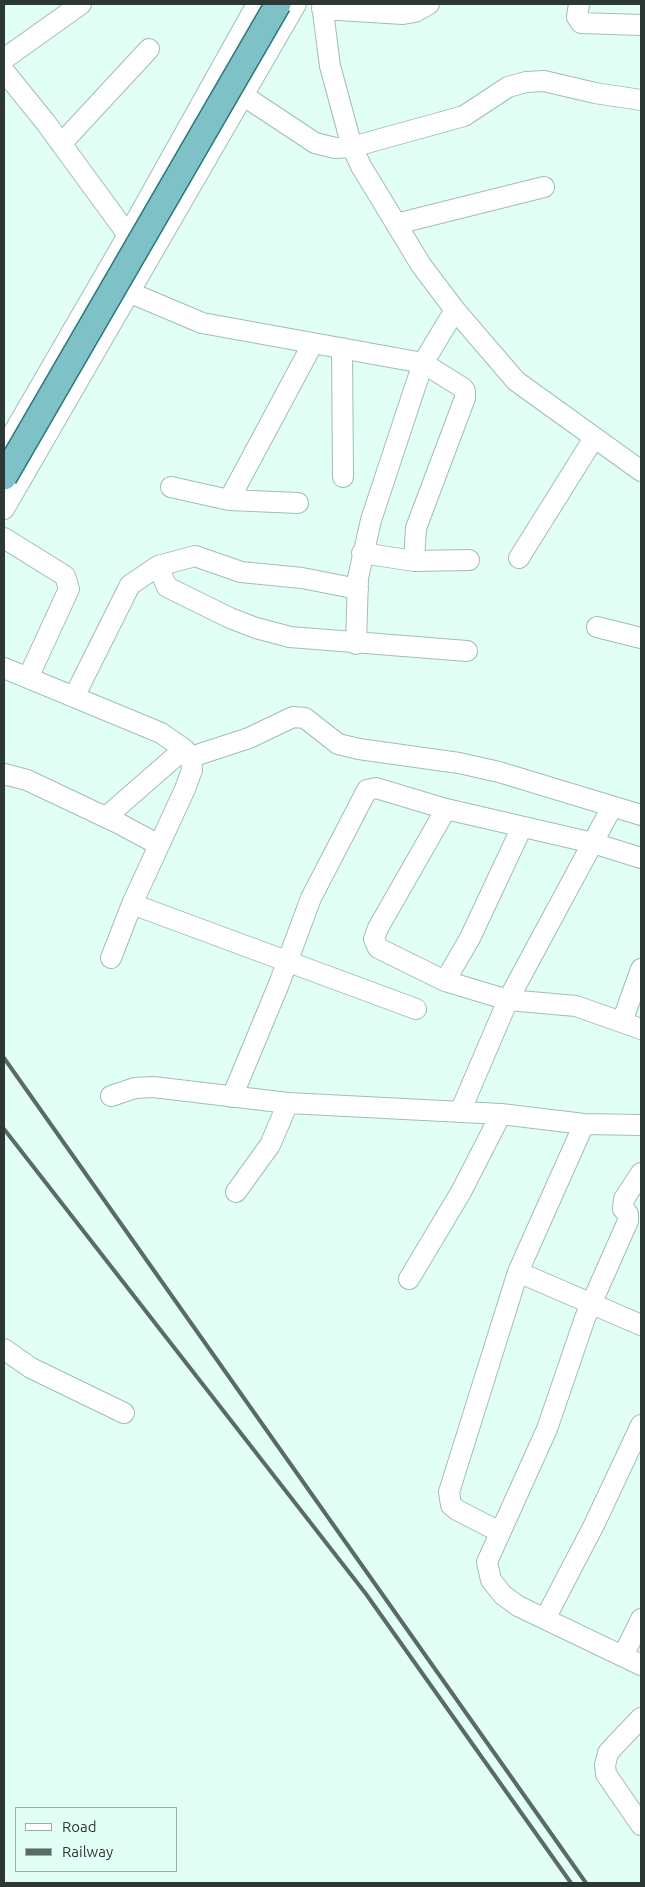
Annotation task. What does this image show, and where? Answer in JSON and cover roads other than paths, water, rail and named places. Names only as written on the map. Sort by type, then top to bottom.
[{"type":"main road","points":[[4,477],[278,4]]},
{"type":"street","points":[[4,59],[81,4]]},
{"type":"street","points":[[4,449],[128,235],[257,4]]},
{"type":"street","points":[[4,509],[131,293],[296,4]]},
{"type":"street","points":[[429,4],[415,12],[403,14],[322,6],[330,66],[352,147],[361,166],[421,265],[455,310],[516,381],[641,471]]},
{"type":"street","points":[[579,4],[577,17],[581,23],[641,25]]},
{"type":"street","points":[[61,144],[149,49]]},
{"type":"street","points":[[4,71],[128,235],[153,254]]},
{"type":"street","points":[[244,96],[315,143],[335,148],[352,147],[464,116],[508,87],[526,82],[544,81],[595,93],[641,100]]},
{"type":"street","points":[[396,224],[544,187]]},
{"type":"street","points":[[131,293],[202,323],[423,364],[463,388],[466,394],[416,528],[414,561]]},
{"type":"street","points":[[356,644],[358,589],[362,553],[423,364],[455,310]]},
{"type":"street","points":[[229,500],[312,344]]},
{"type":"street","points":[[342,348],[343,477]]},
{"type":"street","points":[[519,558],[594,438]]},
{"type":"street","points":[[171,487],[229,500],[298,503]]},
{"type":"street","points":[[4,538],[65,576],[69,589],[28,678]]},
{"type":"street","points":[[362,553],[414,561],[469,560]]},
{"type":"street","points":[[74,697],[130,585],[158,566],[194,556],[241,572],[302,578],[358,589]]},
{"type":"street","points":[[158,566],[167,587],[230,618],[290,637],[467,652]]},
{"type":"street","points":[[597,627],[641,638]]},
{"type":"street","points":[[4,668],[161,733],[187,753],[192,770],[185,789],[132,904],[111,958]]},
{"type":"street","points":[[106,818],[187,753],[249,738],[293,717],[304,718],[338,744],[483,769],[641,815]]},
{"type":"street","points":[[4,774],[27,780],[159,845]]},
{"type":"street","points":[[232,1097],[322,875],[367,790],[376,788],[446,809],[593,843],[641,858]]},
{"type":"street","points":[[460,1112],[508,1000],[612,807]]},
{"type":"street","points":[[446,809],[374,939],[378,948],[383,953],[445,981],[508,1000],[576,1006],[641,1029]]},
{"type":"street","points":[[445,981],[470,938],[522,827]]},
{"type":"street","points":[[132,904],[416,1009]]},
{"type":"street","points":[[622,1022],[641,969]]},
{"type":"street","points":[[112,1096],[135,1088],[153,1087],[288,1103],[501,1114],[584,1124],[641,1125]]},
{"type":"street","points":[[236,1192],[270,1145],[288,1103]]},
{"type":"street","points":[[409,1279],[461,1192],[501,1114]]},
{"type":"street","points":[[500,1532],[457,1510],[451,1505],[449,1492],[518,1272],[584,1124]]},
{"type":"street","points":[[641,1173],[624,1199],[623,1209],[628,1214],[628,1221],[592,1303],[546,1429],[487,1562],[491,1580],[503,1595],[518,1606],[641,1665]]},
{"type":"street","points":[[518,1272],[641,1325]]},
{"type":"street","points":[[4,1349],[31,1368],[124,1413]]},
{"type":"street","points":[[544,1619],[594,1525],[641,1425]]},
{"type":"street","points":[[623,1656],[641,1619]]},
{"type":"street","points":[[641,1718],[614,1744],[608,1753],[605,1765],[606,1774],[641,1825]]},
{"type":"railway","points":[[4,1058],[586,1883]]},
{"type":"railway","points":[[4,1129],[366,1594],[571,1883]]}]
